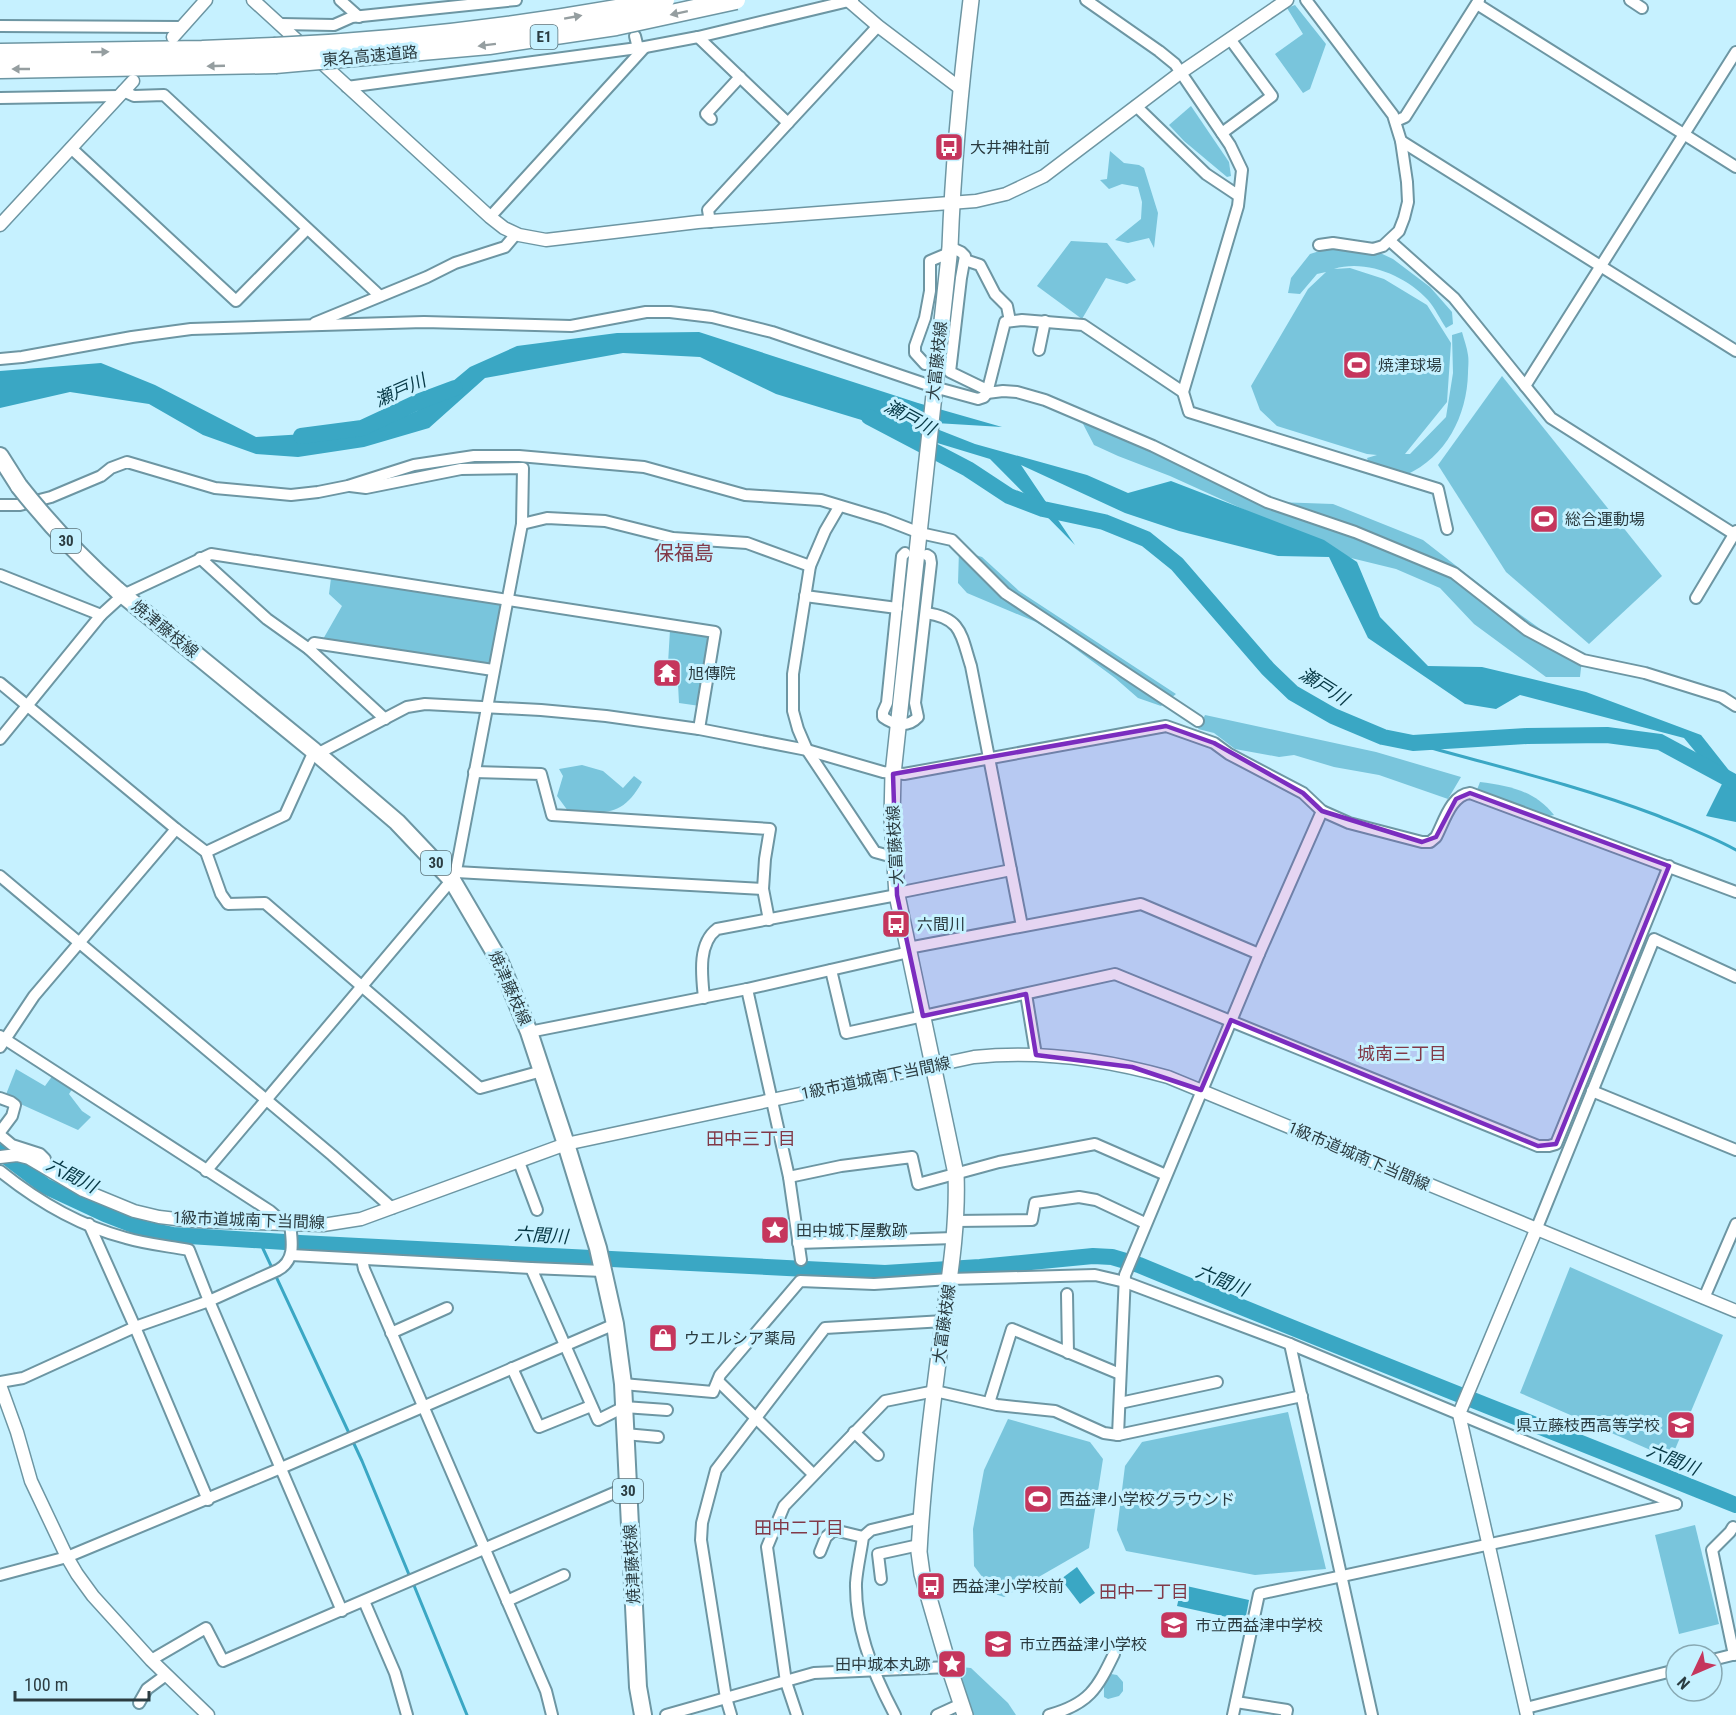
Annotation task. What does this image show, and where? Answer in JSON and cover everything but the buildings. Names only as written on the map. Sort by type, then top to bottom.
[{"type":"highway","name":"東名高速道路","points":[[0,53],[274,56],[348,44],[521,26],[665,0]]},
{"type":"highway","name":"東名高速道路","points":[[0,69],[489,45],[616,26],[736,0]]},
{"type":"main road","name":"大富藤枝線","points":[[963,1709],[922,1574],[920,1545],[935,1391],[951,1273],[956,1174],[897,894],[892,819],[893,774],[949,250],[951,202],[971,0]]},
{"type":"main road","name":"焼津藤枝線","points":[[0,456],[19,486],[46,521],[84,560],[397,822],[454,876],[500,960],[529,1032],[566,1144],[598,1248],[615,1324],[623,1384],[638,1687],[643,1715]]},
{"type":"street","points":[[173,37],[206,0]]},
{"type":"street","points":[[253,0],[490,218],[504,228],[532,239],[561,239],[710,222],[990,199],[1023,187],[1044,176],[1180,73],[1287,0]]},
{"type":"street","points":[[340,0],[359,17]]},
{"type":"street","points":[[281,24],[334,24],[359,17],[458,3],[516,0]]},
{"type":"street","points":[[347,87],[698,38],[851,0],[878,26],[961,89]]},
{"type":"street","points":[[1086,0],[1175,64],[1230,145],[1242,170],[1238,206],[1184,392],[1190,412],[1438,489],[1447,529]]},
{"type":"street","points":[[1306,0],[1396,121],[1401,141],[1408,202],[1399,231],[1383,246],[1373,249],[1333,243],[1319,245]]},
{"type":"street","points":[[1630,0],[1641,8]]},
{"type":"street","points":[[1396,121],[1405,117],[1478,2],[1736,167]]},
{"type":"street","points":[[0,26],[181,27]]},
{"type":"street","points":[[710,222],[708,210],[878,26]]},
{"type":"street","points":[[635,36],[642,47]]},
{"type":"street","points":[[698,38],[788,123]]},
{"type":"street","points":[[1222,133],[1272,96],[1230,39]]},
{"type":"street","points":[[490,218],[642,47]]},
{"type":"street","points":[[1525,386],[1736,52]]},
{"type":"street","points":[[711,119],[706,114],[740,77]]},
{"type":"street","points":[[0,225],[133,81]]},
{"type":"street","points":[[0,98],[121,93],[134,96],[164,95],[215,145],[221,148],[380,296]]},
{"type":"street","points":[[1136,106],[1206,174],[1239,196]]},
{"type":"street","points":[[1401,141],[1736,351]]},
{"type":"street","points":[[71,148],[236,301],[308,229]]},
{"type":"street","points":[[308,326],[455,263],[505,247],[516,234]]},
{"type":"street","points":[[1390,241],[1454,298],[1551,418],[1735,532],[1696,598]]},
{"type":"street","points":[[925,364],[915,353],[915,346],[925,318],[930,291],[930,261],[949,250],[961,252],[965,256],[950,372],[979,385],[987,393]]},
{"type":"street","points":[[964,260],[981,265],[995,294],[1007,306],[1010,321]]},
{"type":"street","points":[[0,359],[191,329],[424,321],[571,326],[646,312],[670,312],[712,317],[772,332],[934,391],[978,399],[987,393],[1005,322],[1046,321],[1083,325],[1184,392]]},
{"type":"street","points":[[1039,350],[1046,321]]},
{"type":"street","points":[[987,393],[1017,392],[1045,400],[1153,446],[1267,502],[1354,532],[1454,573],[1527,630],[1583,660],[1645,673],[1722,697],[1736,706]]},
{"type":"street","points":[[0,505],[20,505],[51,497],[101,476],[111,468],[127,462],[215,488],[291,495],[348,486],[414,465],[474,456],[519,456],[644,467],[745,495],[821,500],[952,540],[1005,593],[1198,721]]},
{"type":"street","points":[[206,1171],[454,876],[522,524],[523,468],[461,469],[366,488],[348,486]]},
{"type":"street","points":[[839,507],[825,531],[810,566],[793,674],[793,711],[807,750],[875,852],[893,857]]},
{"type":"street","points":[[522,524],[547,518],[605,521],[673,538],[747,543],[810,566]]},
{"type":"street","points":[[905,553],[902,556],[887,703],[883,712],[883,717],[899,724],[910,723],[918,717],[915,703],[931,562],[927,555]]},
{"type":"street","points":[[0,739],[120,592],[211,554],[715,632],[699,729]]},
{"type":"street","points":[[200,558],[267,619],[309,649],[385,719]]},
{"type":"street","points":[[0,575],[101,615]]},
{"type":"street","points":[[805,596],[897,608]]},
{"type":"street","points":[[926,613],[948,619],[960,633],[971,666],[1022,926]]},
{"type":"street","points":[[309,649],[314,643],[493,670]]},
{"type":"street","points":[[0,683],[206,852],[221,894],[228,903],[265,903],[480,1088],[542,1071]]},
{"type":"street","points":[[206,852],[285,815],[316,753],[406,707],[425,704],[541,710],[606,716],[699,729],[807,750],[893,774],[990,759],[1166,726],[1214,743],[1229,754],[1303,793],[1322,811],[1349,823],[1422,842],[1430,842],[1436,837],[1456,799],[1463,794],[1470,793],[1736,892]]},
{"type":"street","points":[[474,772],[541,774],[552,815],[770,829],[763,889],[769,920]]},
{"type":"street","points":[[1118,1435],[1125,1278],[1130,1262],[1258,954],[1322,811]]},
{"type":"street","points":[[176,829],[34,996],[2,1041],[270,1211],[289,1228],[291,1251],[286,1265],[276,1271],[209,1301],[135,1328],[22,1378],[0,1384],[31,1481],[67,1557],[93,1596],[151,1660],[208,1715]]},
{"type":"street","points":[[831,969],[846,1033],[1115,974],[1538,1146],[1549,1146],[1556,1144],[1669,866]]},
{"type":"street","points":[[704,998],[702,969],[705,950],[711,933],[717,929],[1011,870]]},
{"type":"street","points":[[0,876],[392,1208]]},
{"type":"street","points":[[454,876],[763,889]]},
{"type":"street","points":[[529,1032],[747,989],[909,950],[1022,926],[1141,904],[1258,954]]},
{"type":"street","points":[[1664,1673],[1526,1711],[1460,1413],[1654,939],[1736,977]]},
{"type":"street","points":[[747,989],[789,1177],[801,1260]]},
{"type":"street","points":[[1026,994],[1036,1055]]},
{"type":"street","name":"1級市道城南下当間線","points":[[0,1157],[17,1155],[29,1158],[83,1191],[134,1211],[193,1221],[289,1228],[361,1219],[566,1144],[934,1065],[999,1055],[1036,1055],[1098,1060],[1168,1077],[1202,1090],[1736,1311]]},
{"type":"street","points":[[1592,1091],[1736,1150]]},
{"type":"street","points":[[0,1098],[15,1106],[12,1116],[0,1134],[12,1145],[40,1154],[45,1159],[45,1166]]},
{"type":"street","points":[[789,1177],[841,1166],[912,1157],[918,1184],[999,1162],[1095,1144],[1166,1175]]},
{"type":"street","points":[[519,1162],[537,1210]]},
{"type":"street","points":[[0,1171],[60,1212],[125,1238],[189,1250],[342,1611]]},
{"type":"street","points":[[955,1221],[1032,1220],[1035,1203],[1079,1197],[1096,1200],[1145,1224]]},
{"type":"street","points":[[89,1224],[208,1500]]},
{"type":"street","points":[[1704,1298],[1736,1224]]},
{"type":"street","points":[[798,1243],[954,1238]]},
{"type":"street","points":[[291,1251],[362,1259],[602,1270]]},
{"type":"street","points":[[362,1259],[364,1269],[422,1406],[546,1691],[552,1715]]},
{"type":"street","points":[[531,1268],[598,1420],[624,1407],[667,1410]]},
{"type":"street","points":[[623,1384],[713,1392],[720,1375],[800,1281],[874,1284],[951,1273],[1095,1275],[1125,1278],[1460,1413],[1676,1504],[1258,1593],[1233,1715]]},
{"type":"street","points":[[1067,1294],[1068,1353]]},
{"type":"street","points":[[391,1333],[447,1308]]},
{"type":"street","points":[[731,1715],[726,1698],[701,1540],[702,1523],[716,1470],[825,1328],[944,1321]]},
{"type":"street","points":[[0,1575],[67,1557],[208,1500],[615,1324]]},
{"type":"street","points":[[989,1403],[1012,1329],[1120,1374]]},
{"type":"street","points":[[1290,1344],[1371,1715]]},
{"type":"street","points":[[512,1368],[539,1427],[591,1406]]},
{"type":"street","points":[[718,1382],[813,1474]]},
{"type":"street","points":[[1120,1402],[1217,1382]]},
{"type":"street","points":[[797,1715],[786,1682],[767,1547],[784,1506],[885,1401],[935,1391],[989,1403],[1055,1411],[1104,1433],[1118,1435],[1302,1396]]},
{"type":"street","points":[[855,1432],[878,1455]]},
{"type":"street","points":[[625,1434],[658,1437]]},
{"type":"street","points":[[151,1660],[206,1628],[223,1661],[628,1487]]},
{"type":"street","points":[[895,1715],[874,1671],[859,1620],[856,1582],[863,1537],[871,1530],[921,1518]]},
{"type":"street","points":[[1733,1527],[1712,1550],[1735,1655]]},
{"type":"street","points":[[820,1552],[826,1537],[834,1530],[863,1537]]},
{"type":"street","points":[[881,1579],[878,1554],[920,1545]]},
{"type":"street","points":[[507,1601],[564,1575]]},
{"type":"street","points":[[364,1601],[396,1673],[407,1715]]},
{"type":"street","points":[[1049,1715],[1087,1698],[1098,1686],[1114,1654]]},
{"type":"street","points":[[666,1715],[814,1673],[949,1667]]},
{"type":"street","points":[[139,1703],[147,1689],[166,1675]]},
{"type":"street","points":[[1236,1702],[1287,1710],[1286,1715]]},
{"type":"street","points":[[937,1715],[963,1709]]},
{"type":"highlighted area","points":[[1166,726],[1214,743],[1303,793],[1322,811],[1422,842],[1436,837],[1456,799],[1470,793],[1669,866],[1556,1144],[1538,1146],[1231,1020],[1201,1090],[1132,1067],[1036,1055],[1026,994],[923,1016],[897,895],[893,774]]},
{"type":"shaded area","points":[[1295,5],[1326,44],[1310,89],[1303,93],[1275,54],[1303,34],[1287,8]]},
{"type":"shaded area","points":[[1191,106],[1229,162],[1231,176],[1227,177],[1184,141],[1169,125]]},
{"type":"shaded area","points":[[1110,151],[1124,163],[1144,168],[1158,213],[1154,248],[1149,238],[1128,243],[1115,240],[1141,219],[1142,202],[1138,187],[1122,184],[1109,189],[1100,180],[1107,179]]},
{"type":"shaded area","points":[[1071,241],[1107,243],[1136,280],[1127,284],[1106,278],[1082,319],[1037,286]]},
{"type":"shaded area","name":"焼津球場","points":[[1326,249],[1378,252],[1393,259],[1430,287],[1452,312],[1453,324],[1446,328],[1428,300],[1419,291],[1397,277],[1359,266],[1334,269],[1350,268],[1384,279],[1427,305],[1451,343],[1447,402],[1405,454],[1410,454],[1446,417],[1453,373],[1452,335],[1462,332],[1468,352],[1464,405],[1452,433],[1443,446],[1432,458],[1406,475],[1370,466],[1367,458],[1377,455],[1367,454],[1277,426],[1260,410],[1251,386],[1308,289],[1326,272],[1317,274],[1300,294],[1288,293],[1291,278],[1310,254]]},
{"type":"shaded area","name":"総合運動場","points":[[1502,376],[1662,576],[1589,644],[1506,572],[1438,465]]},
{"type":"shaded area","points":[[1086,420],[1276,502],[1333,504],[1423,540],[1500,600],[1582,659],[1580,677],[1546,677],[1474,624],[1440,588],[1396,569],[1351,558],[1170,476],[1094,445],[1082,422]]},
{"type":"shaded area","points":[[959,550],[982,557],[1019,591],[1176,694],[1161,706],[1138,698],[1054,633],[1036,622],[967,593],[958,583]]},
{"type":"shaded area","points":[[331,578],[501,605],[489,664],[322,641],[342,606],[329,594]]},
{"type":"shaded area","points":[[670,630],[711,635],[700,706],[679,703],[678,684],[667,680]]},
{"type":"shaded area","points":[[1205,715],[1376,752],[1461,777],[1448,799],[1379,775],[1334,767],[1294,755],[1279,757],[1235,749],[1214,733],[1198,729]]},
{"type":"shaded area","points":[[582,765],[603,771],[623,788],[634,776],[642,782],[635,794],[619,808],[602,812],[568,811],[557,796],[563,776],[559,769]]},
{"type":"shaded area","points":[[1480,782],[1501,785],[1529,795],[1554,815],[1539,818],[1475,795]]},
{"type":"shaded area","points":[[16,1069],[45,1086],[53,1075],[73,1088],[69,1094],[82,1111],[91,1117],[78,1130],[5,1097]]},
{"type":"shaded area","points":[[1570,1267],[1723,1335],[1671,1459],[1520,1393]]},
{"type":"shaded area","points":[[1288,1412],[1326,1569],[1255,1575],[1126,1551],[1117,1530],[1125,1466],[1142,1442]]},
{"type":"shaded area","name":"西益津小学校グラウンド","points":[[1008,1419],[1090,1442],[1103,1459],[1089,1548],[1004,1597],[995,1594],[974,1566],[973,1529],[984,1470]]},
{"type":"shaded area","points":[[1695,1525],[1719,1624],[1679,1634],[1655,1535]]},
{"type":"shaded area","points":[[961,1667],[971,1668],[1008,1703],[1016,1715],[973,1715],[966,1702],[956,1671]]},
{"type":"shaded area","points":[[1111,1674],[1117,1675],[1123,1682],[1123,1691],[1119,1696],[1108,1699],[1104,1697],[1104,1687],[1105,1681]]},
{"type":"water","points":[[699,332],[918,403],[1002,427],[919,422],[975,444],[1087,475],[1128,493],[1171,481],[1324,540],[1357,562],[1380,617],[1428,666],[1482,667],[1586,692],[1701,735],[1731,773],[1736,775],[1736,822],[1706,816],[1722,784],[1684,738],[1520,695],[1496,709],[1465,704],[1368,638],[1329,557],[1278,556],[1179,531],[1125,513],[1021,465],[1075,545],[990,459],[776,394],[700,357],[623,353],[485,378],[429,428],[364,447],[298,457],[256,454],[203,435],[149,404],[70,392],[0,408],[0,371],[101,363],[155,385],[256,437],[370,430],[417,411],[470,367],[517,346],[617,333]]},
{"type":"water","points":[[1077,1567],[1095,1593],[1080,1604],[1061,1579]]},
{"type":"water","points":[[1182,1585],[1249,1600],[1245,1621],[1177,1606]]},
{"type":"waterway","name":"瀬戸川","points":[[301,436],[362,428],[420,401],[455,388]]},
{"type":"waterway","name":"瀬戸川","points":[[869,417],[968,469],[1009,496],[1043,509],[1104,522],[1146,539],[1177,564],[1268,669],[1293,693],[1333,716],[1383,737],[1413,743],[1527,736],[1607,735],[1660,742],[1736,783]]},
{"type":"waterway","points":[[1413,743],[1626,804],[1697,831],[1736,850]]},
{"type":"waterway","name":"六間川","points":[[0,1152],[45,1186],[141,1228],[173,1235],[885,1273],[1093,1256],[1112,1257],[1139,1265],[1736,1505]]},
{"type":"waterway","points":[[259,1240],[362,1461],[410,1577]]},
{"type":"waterway","points":[[413,1583],[467,1715]]},
{"type":"place","name":"大井神社前","points":[[949,147]]},
{"type":"place","name":"焼津球場","points":[[1357,365]]},
{"type":"place","name":"総合運動場","points":[[1544,519]]},
{"type":"place","name":"旭傳院","points":[[667,673]]},
{"type":"place","name":"六間川","points":[[896,924]]},
{"type":"place","name":"田中城下屋敷跡","points":[[775,1230]]},
{"type":"place","name":"ウエルシア薬局","points":[[663,1338]]},
{"type":"place","name":"県立藤枝西高等学校","points":[[1681,1425]]},
{"type":"place","name":"西益津小学校グラウンド","points":[[1038,1499]]},
{"type":"place","name":"西益津小学校前","points":[[931,1586]]},
{"type":"place","name":"市立西益津中学校","points":[[1174,1625]]},
{"type":"place","name":"市立西益津小学校","points":[[998,1644]]},
{"type":"place","name":"田中城本丸跡","points":[[952,1664]]},
{"type":"district","name":"保福島","points":[[684,553]]},
{"type":"district","name":"城南三丁目","points":[[1402,1053]]},
{"type":"district","name":"田中三丁目","points":[[751,1138]]},
{"type":"district","name":"田中二丁目","points":[[799,1527]]},
{"type":"district","name":"田中一丁目","points":[[1144,1591]]}]
